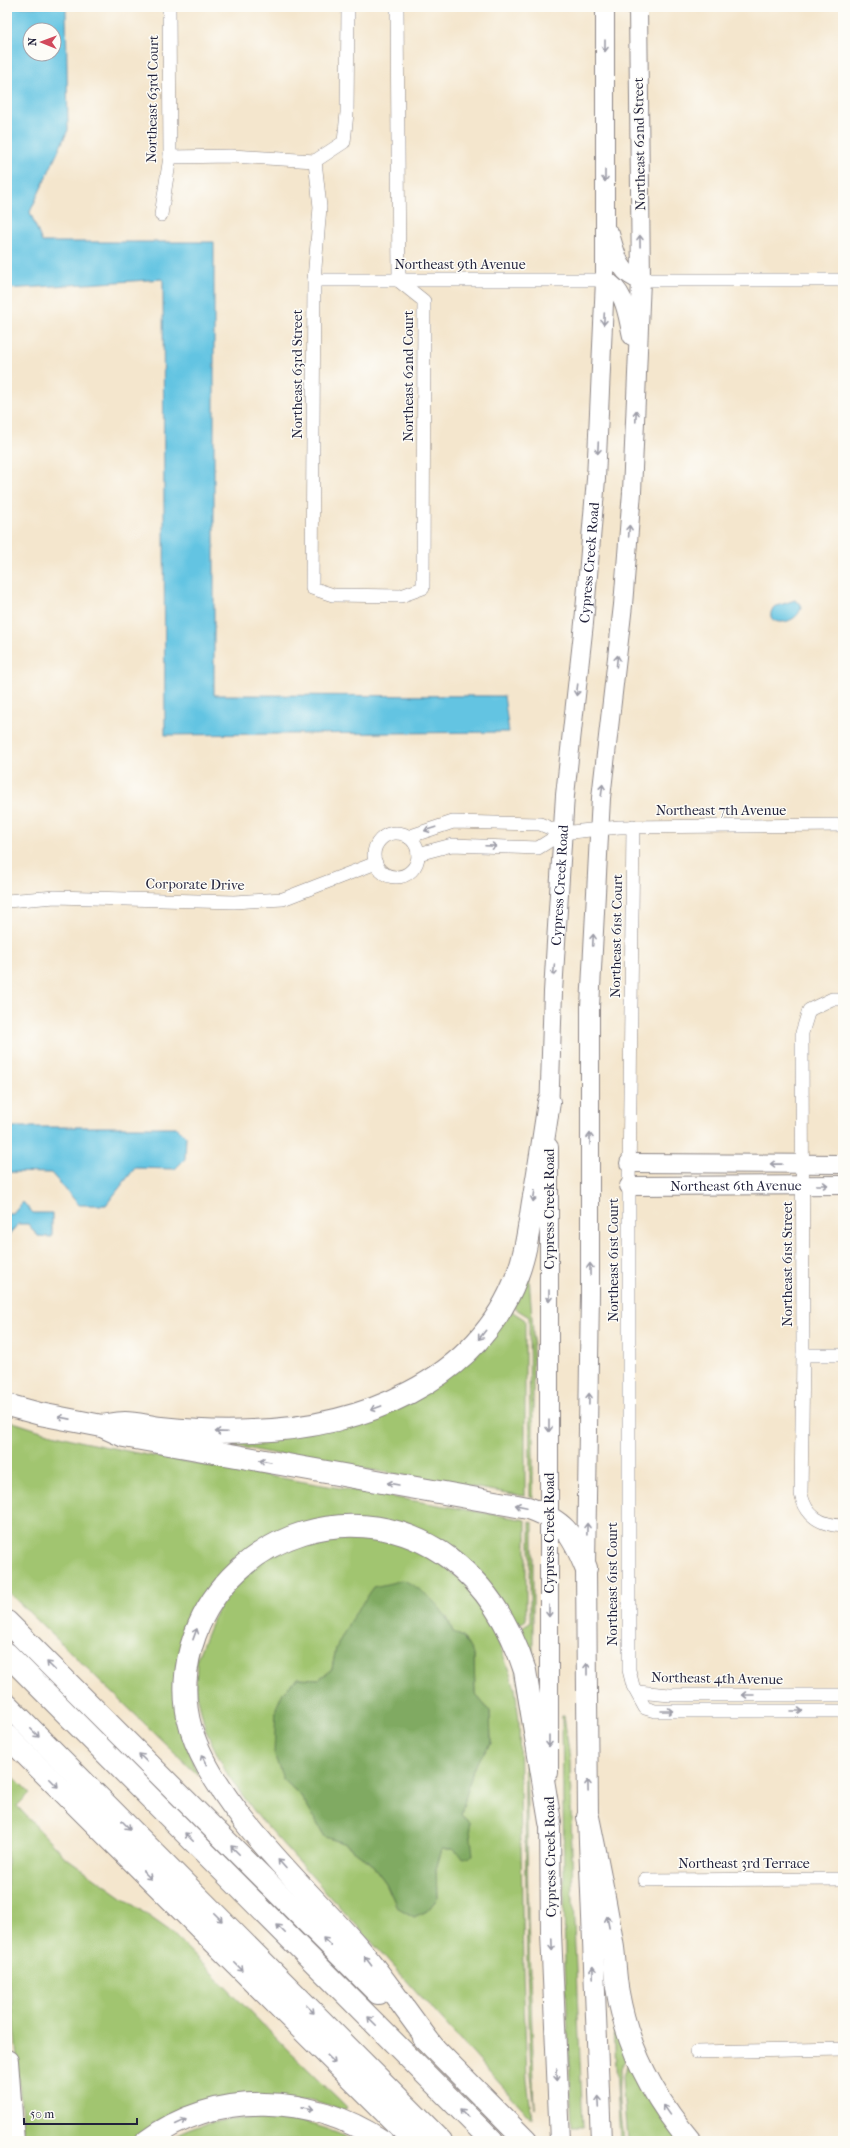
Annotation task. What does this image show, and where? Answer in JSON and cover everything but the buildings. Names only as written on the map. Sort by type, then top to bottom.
[{"type":"highway","points":[[102,1426],[126,1423],[159,1428],[226,1432],[279,1430],[305,1426],[352,1416],[377,1408],[411,1392],[442,1373],[472,1347],[484,1334],[504,1303],[517,1276],[529,1226],[549,1102]]},
{"type":"highway","points":[[7,1405],[40,1414],[102,1426],[124,1436],[514,1505],[549,1516],[567,1531],[586,1568]]},
{"type":"highway","points":[[434,2048],[359,1948],[254,1832],[219,1785],[201,1753],[187,1712],[186,1677],[189,1657],[200,1623],[219,1589],[246,1562],[261,1552],[294,1536],[327,1527],[358,1526],[394,1532],[430,1546],[450,1559],[480,1588],[495,1607],[518,1649],[525,1671],[550,1822]]},
{"type":"highway","points":[[7,1622],[526,2141]]},
{"type":"highway","points":[[7,1654],[492,2141]]},
{"type":"highway","points":[[7,1706],[441,2141]]},
{"type":"highway","points":[[7,1736],[414,2141]]},
{"type":"highway","points":[[588,1817],[613,1949],[617,1992],[626,2027],[635,2054],[650,2084],[668,2114],[690,2141]]},
{"type":"highway","points":[[7,2061],[13,2141]]},
{"type":"highway","points":[[147,2141],[169,2127],[204,2112],[260,2103],[299,2106],[330,2114],[351,2123],[382,2141]]},
{"type":"main road","points":[[605,7],[605,280],[614,284],[620,292],[638,359]]},
{"type":"main road","name":"Northeast 62nd Street","points":[[638,7],[641,280]]},
{"type":"main road","points":[[638,31],[642,7]]},
{"type":"main road","points":[[601,2141],[588,1817],[586,1568],[590,1293],[590,1007],[599,828],[629,540],[641,280],[631,278],[624,272],[605,222]]},
{"type":"main road","name":"Cypress Creek Road","points":[[560,2141],[552,1948],[550,1822],[549,1102],[553,992],[562,833],[590,566],[596,479],[605,280]]},
{"type":"main road","name":"Northeast 6th Avenue","points":[[629,1163],[843,1164]]},
{"type":"main road","name":"Northeast 6th Avenue","points":[[629,1186],[843,1185]]},
{"type":"street","name":"Northeast 63rd Court","points":[[161,215],[170,157],[169,7]]},
{"type":"street","points":[[170,157],[231,156],[315,161],[344,142],[347,113],[348,7]]},
{"type":"street","points":[[397,7],[399,280]]},
{"type":"street","name":"Northeast 63rd Street","points":[[315,161],[320,207],[314,280],[312,588],[332,595],[393,596],[401,596],[423,588]]},
{"type":"street","name":"Northeast 9th Avenue","points":[[314,280],[605,280]]},
{"type":"street","name":"Northeast 62nd Court","points":[[399,280],[424,301],[423,588]]},
{"type":"street","points":[[641,280],[843,280]]},
{"type":"street","points":[[408,837],[453,822],[540,824],[562,833]]},
{"type":"street","name":"Northeast 7th Avenue","points":[[599,828],[633,826],[843,825]]},
{"type":"street","name":"Northeast 61st Court","points":[[633,826],[629,1163],[629,1670],[633,1686],[638,1692]]},
{"type":"street","points":[[418,854],[452,845],[538,848],[562,833],[599,828]]},
{"type":"street","points":[[395,833],[408,837],[417,847],[418,854],[415,867],[404,876],[398,877],[385,874],[376,863],[375,850],[382,838],[395,833]]},
{"type":"street","name":"Corporate Drive","points":[[7,901],[55,897],[234,902],[283,899],[376,863]]},
{"type":"street","name":"Northeast 61st Street","points":[[843,998],[832,998],[809,1010],[802,1033],[804,1355],[801,1494],[803,1505],[812,1516],[822,1523],[843,1526]]},
{"type":"street","points":[[804,1355],[843,1355]]},
{"type":"street","name":"Northeast 4th Avenue","points":[[843,1695],[670,1695],[638,1692],[645,1708],[655,1711],[843,1711]]},
{"type":"street","name":"Northeast 3rd Terrace","points":[[645,1880],[843,1879]]},
{"type":"street","points":[[696,2052],[843,2049]]},
{"type":"green space","points":[[525,1276],[529,1276],[533,1332],[533,1497],[530,1496],[529,1317],[511,1306]]},
{"type":"green space","points":[[510,1310],[525,1320],[525,1496],[265,1452],[204,1439],[379,1415]]},
{"type":"green space","points":[[7,1420],[83,1442],[147,1455],[526,1520],[526,1620],[515,1627],[461,1559],[332,1519],[203,1603],[184,1740],[199,1776],[7,1591]]},
{"type":"green space","points":[[530,1521],[533,1522],[533,1663],[517,1631],[530,1623]]},
{"type":"green space","points":[[327,1536],[385,1539],[414,1548],[440,1563],[465,1583],[502,1634],[497,1637],[515,1688],[519,1720],[523,1970],[527,2080],[532,2119],[260,1819],[227,1774],[206,1731],[196,1690],[197,1658],[221,1600],[268,1557]],"holes":[[[447,1617],[453,1632],[463,1637],[474,1655],[475,1694],[490,1711],[491,1743],[473,1769],[461,1815],[469,1822],[470,1838],[464,1858],[453,1849],[442,1849],[436,1869],[437,1899],[427,1911],[414,1917],[397,1907],[386,1883],[371,1863],[344,1843],[325,1837],[301,1796],[283,1779],[298,1678],[319,1679],[332,1669],[336,1648]]]},
{"type":"green space","points":[[404,1580],[427,1595],[433,1601],[444,1615],[453,1632],[463,1637],[474,1655],[475,1694],[490,1711],[491,1743],[473,1769],[461,1815],[469,1822],[473,1855],[464,1858],[453,1849],[442,1849],[436,1869],[437,1899],[427,1911],[414,1917],[397,1907],[386,1883],[371,1863],[344,1843],[325,1837],[301,1796],[283,1779],[274,1754],[276,1708],[283,1692],[298,1678],[319,1679],[332,1669],[336,1648],[350,1621],[374,1587]]},
{"type":"green space","points":[[516,1667],[526,1721],[528,1919],[535,2109],[531,2075],[527,1969],[524,1726]]},
{"type":"green space","points":[[562,1716],[564,1716],[570,1759],[573,1901],[583,2127],[572,2127],[565,1964]]},
{"type":"green space","points":[[7,1770],[30,1793],[17,1806],[64,1856],[170,1931],[347,2107],[343,2110],[312,2100],[161,2121],[134,2141],[24,2141],[12,2001],[7,1974]]},
{"type":"green space","points":[[619,2028],[628,2055],[620,2074],[619,2085],[619,2108],[623,2141],[620,2141],[614,2029]]},
{"type":"green space","points":[[630,2061],[679,2141],[627,2141],[622,2077]]},
{"type":"green space","points":[[266,2117],[312,2124],[334,2131],[357,2141],[166,2141],[190,2129],[214,2122]]},
{"type":"water","points":[[7,7],[66,7],[68,130],[30,212],[42,242],[214,242],[214,695],[504,696],[509,732],[165,735],[163,279],[7,289]]},
{"type":"water","points":[[795,600],[801,604],[800,612],[795,617],[789,621],[782,622],[772,619],[771,614],[774,607]]},
{"type":"water","points":[[7,1127],[176,1127],[186,1136],[185,1159],[175,1169],[135,1168],[106,1205],[79,1205],[51,1173],[7,1172]]},
{"type":"water","points":[[23,1202],[33,1213],[52,1213],[52,1237],[38,1236],[28,1224],[18,1224],[7,1237],[7,1214],[13,1214]]}]
